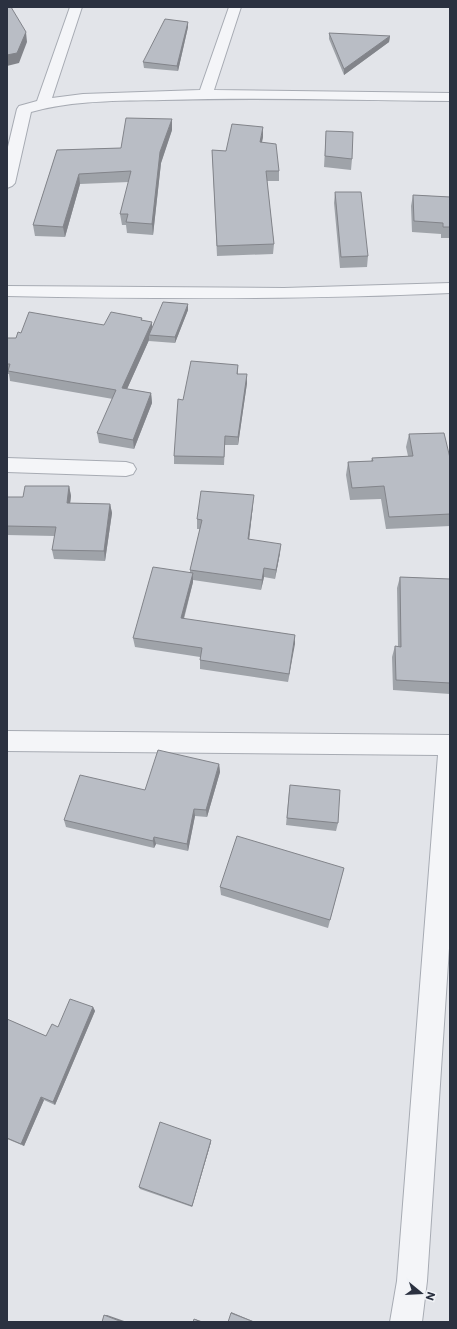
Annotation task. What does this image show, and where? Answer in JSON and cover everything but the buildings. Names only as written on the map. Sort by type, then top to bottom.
[{"type":"street","points":[[43,104],[76,7]]},
{"type":"street","points":[[206,94],[235,7]]},
{"type":"street","points":[[8,111],[83,98],[206,94],[450,98]]},
{"type":"street","points":[[7,183],[24,109]]},
{"type":"street","points":[[7,290],[127,293],[296,294],[450,288]]},
{"type":"street","points":[[7,464],[126,469]]},
{"type":"street","points":[[7,741],[450,745]]},
{"type":"street","points":[[406,1322],[412,1281],[450,756]]}]
